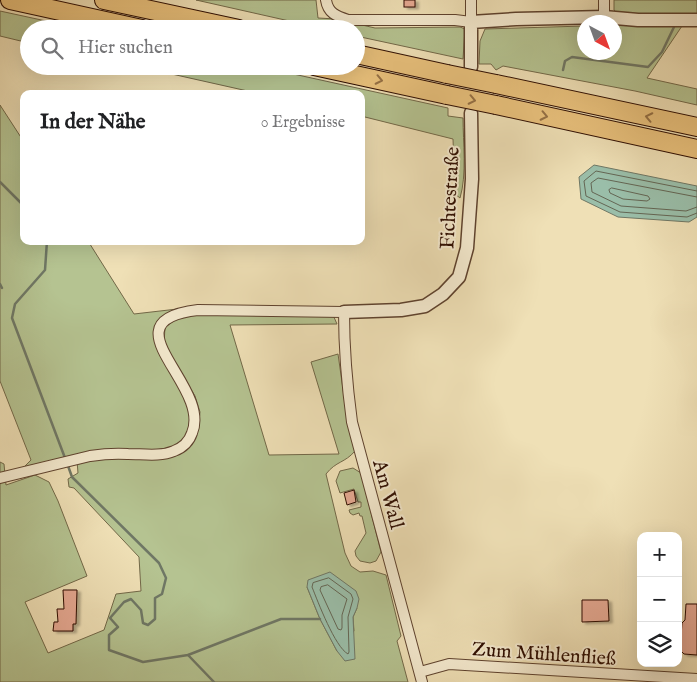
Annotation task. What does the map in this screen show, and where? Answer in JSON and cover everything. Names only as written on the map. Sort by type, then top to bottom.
[{"type":"highway","points":[[10,0],[101,20]]},
{"type":"highway","points":[[104,0],[197,20]]},
{"type":"highway","points":[[365,56],[697,127]]},
{"type":"highway","points":[[355,75],[697,148]]},
{"type":"street","points":[[326,0],[329,10],[336,16],[348,20],[455,20],[471,22],[506,19],[577,18]]},
{"type":"street","points":[[471,0],[471,67]]},
{"type":"street","points":[[604,0],[604,15]]},
{"type":"street","points":[[622,19],[697,20]]},
{"type":"street","name":"Fichtestraße","points":[[344,312],[401,310],[425,306],[444,294],[459,277],[467,248],[472,179],[471,114]]},
{"type":"street","points":[[0,478],[105,454],[164,454],[173,452],[190,440],[196,416],[185,386],[160,346],[158,335],[158,328],[168,317],[198,310],[344,312]]},
{"type":"street","name":"Am Wall","points":[[344,312],[346,384],[352,422],[421,677]]},
{"type":"street","name":"Zum Mühlenfließ","points":[[421,677],[449,664],[697,679]]},
{"type":"shaded area","points":[[196,0],[316,0],[318,18],[340,20],[285,20]]},
{"type":"shaded area","points":[[614,0],[697,0],[697,14],[618,14],[614,10]]},
{"type":"shaded area","points":[[0,11],[42,20],[20,20],[20,41],[0,36]]},
{"type":"shaded area","points":[[680,23],[682,26],[647,78],[697,89],[697,105],[635,91],[503,66],[496,70],[491,64],[479,64],[480,41],[485,29],[577,26],[577,60],[622,60],[622,25]]},
{"type":"shaded area","points":[[365,26],[375,28],[460,27],[465,29],[463,59],[365,38]]},
{"type":"shaded area","points":[[176,75],[298,75],[448,108],[448,116],[463,118],[464,169],[460,198],[455,194],[453,139],[365,117],[365,90],[243,90]]},
{"type":"shaded area","points":[[0,105],[20,136],[20,245],[91,245],[134,314],[186,308],[161,318],[155,328],[155,335],[156,343],[189,403],[190,429],[181,442],[170,448],[22,469],[31,460],[0,381]]},
{"type":"shaded area","points":[[226,314],[333,315],[337,324],[230,325],[269,455],[339,454],[311,362],[338,354],[348,425],[355,451],[326,474],[345,553],[351,566],[360,572],[373,571],[386,575],[401,636],[397,641],[408,682],[0,682],[0,462],[4,464],[6,485],[35,475],[49,482],[87,576],[25,602],[48,653],[104,630],[116,594],[141,591],[139,557],[74,488],[69,487],[68,479],[78,473],[77,461],[190,445],[198,430],[200,412],[195,396],[164,344],[165,327],[181,316]],"holes":[[[307,587],[357,608],[353,617],[354,631],[337,651],[320,619]]]},
{"type":"shaded area","points":[[353,468],[361,473],[381,552],[376,561],[370,563],[360,561],[355,551],[366,533],[362,516],[359,513],[353,515],[349,510],[361,507],[361,502],[358,502],[354,489],[340,493],[336,481],[340,471]]},
{"type":"water","points":[[594,165],[697,186],[697,217],[689,222],[618,217],[581,199],[579,177]]},
{"type":"water","points":[[330,572],[356,591],[359,599],[353,617],[355,659],[345,661],[337,651],[320,619],[307,587],[308,580]]},
{"type":"building","points":[[404,0],[415,0],[415,7],[404,7]]},
{"type":"building","points":[[354,490],[356,502],[347,505],[344,493]]},
{"type":"building","points":[[63,590],[77,590],[76,624],[73,624],[73,631],[53,631],[54,622],[58,622],[57,609],[64,609]]},
{"type":"building","points":[[582,600],[608,600],[609,621],[582,622]]},
{"type":"building","points":[[686,604],[697,604],[697,655],[684,654],[682,652],[682,623],[685,620]]},
{"type":"waterway","points":[[563,70],[565,61],[572,57],[648,67],[662,52],[674,27]]},
{"type":"waterway","points":[[0,182],[20,202]]},
{"type":"waterway","points":[[47,245],[45,270],[15,304],[12,318],[65,458]]},
{"type":"waterway","points":[[0,284],[2,288]]},
{"type":"waterway","points":[[67,463],[72,477],[159,563],[166,578],[162,594],[155,598],[155,619],[148,625],[143,623],[141,610],[131,599],[124,602],[110,618],[118,627],[109,635],[109,650],[143,662],[188,655],[281,619],[320,619]]},
{"type":"waterway","points":[[188,655],[214,682]]}]
